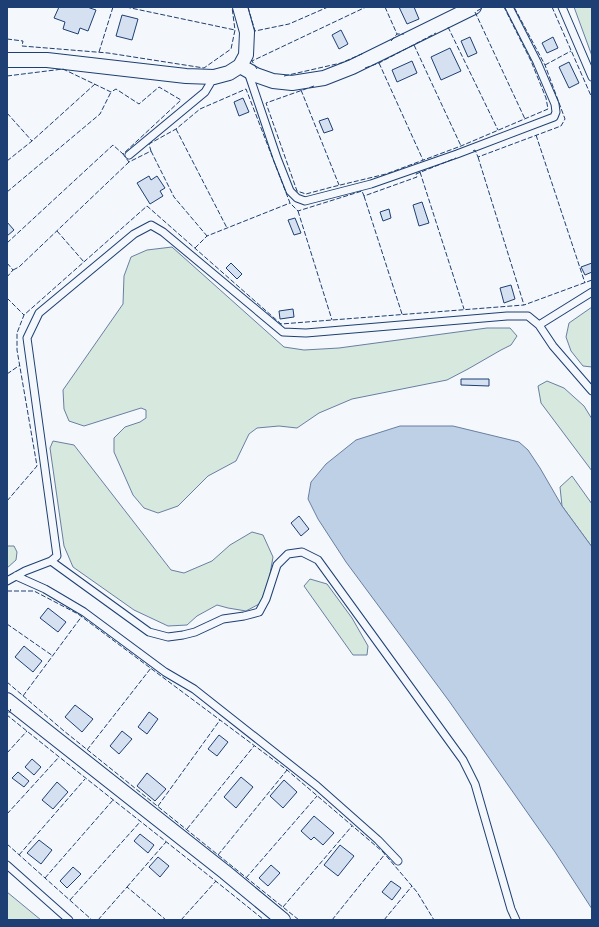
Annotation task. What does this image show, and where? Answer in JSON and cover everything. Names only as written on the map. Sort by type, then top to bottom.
[{"type":"street","points":[[240,7],[247,32],[244,68]]},
{"type":"street","points":[[7,60],[47,60],[214,78],[244,68],[256,75],[273,81],[292,83],[324,78],[352,67],[474,7]]},
{"type":"street","points":[[7,700],[225,872],[283,920]]},
{"type":"lane","points":[[244,68],[290,191],[297,198],[305,201],[371,184],[464,152],[554,117],[556,112],[555,104],[537,62],[509,7]]},
{"type":"lane","points":[[562,7],[592,77]]},
{"type":"lane","points":[[129,155],[205,92],[214,78]]},
{"type":"lane","points":[[7,581],[25,571],[51,561],[57,556],[27,338],[39,314],[134,234],[151,226],[163,232],[283,332],[306,332],[507,316],[528,316],[539,325],[553,346],[592,391]]},
{"type":"lane","points":[[539,325],[592,292]]},
{"type":"lane","points":[[51,561],[149,632],[168,637],[195,632],[223,619],[259,612],[266,599],[277,565],[288,554],[302,552],[318,560],[463,760],[475,784],[516,920]]},
{"type":"lane","points":[[16,576],[45,589],[84,612],[165,672],[194,689],[317,786],[378,840],[398,861]]},
{"type":"lane","points":[[7,865],[69,920]]},
{"type":"shaded area","points":[[574,7],[592,7],[592,56]]},
{"type":"shaded area","points":[[172,247],[284,347],[304,350],[339,348],[487,328],[510,328],[517,336],[511,345],[447,380],[352,399],[319,413],[297,428],[279,426],[257,428],[249,434],[236,461],[208,476],[178,506],[158,513],[144,508],[133,495],[114,452],[114,438],[125,427],[140,422],[146,418],[146,410],[141,408],[84,426],[69,421],[64,409],[63,390],[123,304],[124,276],[131,257],[147,250]]},
{"type":"shaded area","points":[[592,307],[592,367],[583,366],[571,351],[566,337],[569,323]]},
{"type":"shaded area","points":[[547,381],[564,388],[584,406],[592,419],[592,471],[541,403],[538,386]]},
{"type":"shaded area","points":[[53,441],[74,445],[171,570],[184,573],[212,561],[230,545],[252,532],[263,535],[273,557],[269,580],[261,603],[246,611],[217,605],[197,616],[187,625],[168,626],[134,610],[73,567],[64,546],[50,448]]},
{"type":"shaded area","points":[[572,476],[592,504],[592,547],[562,506],[560,487]]},
{"type":"shaded area","points":[[7,546],[14,546],[17,552],[16,560],[7,568]]},
{"type":"shaded area","points":[[310,579],[327,584],[352,618],[368,646],[367,655],[353,655],[304,586]]},
{"type":"shaded area","points":[[7,892],[41,920],[7,920]]},
{"type":"water","points":[[400,426],[453,426],[519,442],[528,450],[562,506],[592,547],[592,909],[555,852],[449,701],[346,562],[318,519],[308,499],[311,482],[326,464],[356,440]]},
{"type":"building","points":[[59,7],[87,7],[96,10],[88,31],[80,28],[78,34],[63,29],[65,22],[54,18]]},
{"type":"building","points":[[399,7],[414,7],[419,19],[407,24]]},
{"type":"building","points":[[122,15],[138,19],[132,40],[116,36]]},
{"type":"building","points":[[341,30],[348,44],[339,49],[332,35]]},
{"type":"building","points":[[470,37],[477,53],[468,57],[461,41]]},
{"type":"building","points":[[553,37],[558,48],[547,53],[542,43]]},
{"type":"building","points":[[450,48],[461,71],[441,80],[431,57]]},
{"type":"building","points":[[412,61],[417,73],[397,82],[392,70]]},
{"type":"building","points":[[569,62],[579,83],[569,88],[559,67]]},
{"type":"building","points":[[243,98],[249,112],[239,116],[234,102]]},
{"type":"building","points":[[328,118],[333,130],[324,133],[319,121]]},
{"type":"building","points":[[149,176],[151,180],[157,176],[165,188],[160,191],[163,196],[150,204],[137,183]]},
{"type":"building","points":[[422,202],[429,223],[419,226],[413,205]]},
{"type":"building","points":[[389,209],[391,218],[383,221],[380,212]]},
{"type":"building","points":[[295,218],[301,233],[294,235],[288,220]]},
{"type":"building","points":[[7,222],[14,230],[7,236]]},
{"type":"building","points":[[231,263],[242,274],[237,279],[226,268]]},
{"type":"building","points":[[592,263],[592,272],[585,275],[581,267]]},
{"type":"building","points":[[511,285],[515,299],[504,303],[500,288]]},
{"type":"building","points":[[293,309],[294,317],[280,319],[279,311]]},
{"type":"building","points":[[461,379],[489,379],[489,386],[461,385]]},
{"type":"building","points":[[299,516],[309,529],[301,536],[291,523]]},
{"type":"building","points":[[48,608],[66,622],[58,632],[40,618]]},
{"type":"building","points":[[24,646],[42,661],[33,672],[15,657]]},
{"type":"building","points":[[75,705],[93,719],[82,732],[65,717]]},
{"type":"building","points":[[149,712],[158,719],[147,734],[138,727]]},
{"type":"building","points":[[122,731],[132,739],[119,754],[110,746]]},
{"type":"building","points":[[219,735],[228,742],[217,756],[208,749]]},
{"type":"building","points":[[32,759],[41,767],[34,775],[25,767]]},
{"type":"building","points":[[18,772],[29,781],[24,787],[12,778]]},
{"type":"building","points":[[147,773],[166,789],[155,801],[137,786]]},
{"type":"building","points":[[241,777],[253,787],[236,808],[224,797]]},
{"type":"building","points":[[284,780],[297,792],[283,808],[270,796]]},
{"type":"building","points":[[57,782],[68,792],[53,809],[42,800]]},
{"type":"building","points":[[314,816],[334,833],[323,845],[314,837],[311,840],[301,831]]},
{"type":"building","points":[[140,834],[154,845],[148,853],[134,841]]},
{"type":"building","points":[[39,840],[52,850],[41,864],[27,853]]},
{"type":"building","points":[[340,845],[354,856],[338,876],[324,865]]},
{"type":"building","points":[[158,857],[169,866],[160,877],[149,867]]},
{"type":"building","points":[[271,865],[280,873],[268,886],[259,878]]},
{"type":"building","points":[[73,867],[81,874],[67,888],[60,881]]},
{"type":"building","points":[[391,881],[401,888],[392,900],[382,892]]},
{"type":"fence","points":[[99,52],[113,7]]},
{"type":"fence","points":[[126,7],[235,30]]},
{"type":"fence","points":[[7,39],[23,41],[22,46],[108,53],[204,68],[231,49],[235,30],[232,7]]},
{"type":"fence","points":[[248,7],[255,31],[289,24],[328,7]]},
{"type":"fence","points":[[257,69],[252,61],[366,7]]},
{"type":"fence","points":[[385,7],[397,34]]},
{"type":"fence","points":[[477,11],[484,7]]},
{"type":"fence","points":[[314,86],[266,103],[297,191],[306,194],[386,174],[461,146],[548,109],[546,98],[531,61],[504,7]]},
{"type":"fence","points":[[473,151],[475,150],[478,157],[561,126],[565,119],[545,65],[514,7]]},
{"type":"fence","points":[[552,7],[592,98]]},
{"type":"fence","points":[[475,12],[525,119]]},
{"type":"fence","points":[[448,27],[498,130]]},
{"type":"fence","points":[[365,68],[379,63],[436,33]]},
{"type":"fence","points":[[391,41],[397,34],[404,34]]},
{"type":"fence","points":[[414,45],[461,146]]},
{"type":"fence","points":[[545,65],[571,51]]},
{"type":"fence","points":[[284,76],[341,63],[364,53]]},
{"type":"fence","points":[[379,63],[423,160]]},
{"type":"fence","points":[[7,76],[63,69],[111,92],[116,89],[139,104],[159,87],[181,100],[123,154],[129,162],[151,151],[149,144],[176,129],[200,109],[246,89],[290,203],[298,211],[362,191],[364,196],[417,177],[416,174],[456,158]]},
{"type":"fence","points":[[7,161],[32,141],[95,84]]},
{"type":"fence","points":[[301,90],[339,185]]},
{"type":"fence","points":[[7,192],[100,114],[111,92]]},
{"type":"fence","points":[[7,113],[32,141]]},
{"type":"fence","points":[[176,129],[227,228]]},
{"type":"fence","points":[[536,135],[585,283]]},
{"type":"fence","points":[[7,243],[113,145],[123,154]]},
{"type":"fence","points":[[151,151],[174,197],[207,236]]},
{"type":"fence","points":[[478,157],[524,305]]},
{"type":"fence","points":[[13,270],[19,267],[129,162]]},
{"type":"fence","points":[[420,172],[464,309]]},
{"type":"fence","points":[[364,196],[402,314]]},
{"type":"fence","points":[[195,248],[207,236],[290,203]]},
{"type":"fence","points":[[7,501],[37,466],[17,350],[17,333],[24,315],[147,206],[281,324],[524,305],[592,280]]},
{"type":"fence","points":[[298,211],[332,320]]},
{"type":"fence","points":[[57,231],[84,262]]},
{"type":"fence","points":[[7,263],[13,270],[7,277]]},
{"type":"fence","points":[[7,298],[24,315]]},
{"type":"fence","points":[[7,374],[20,365]]},
{"type":"fence","points":[[7,591],[34,591],[78,614],[287,770],[383,852],[417,892],[434,920]]},
{"type":"fence","points":[[23,696],[82,616]]},
{"type":"fence","points":[[7,624],[53,656]]},
{"type":"fence","points":[[87,750],[151,668]]},
{"type":"fence","points":[[7,682],[64,731],[299,920]]},
{"type":"fence","points":[[10,709],[11,710],[7,715],[264,920]]},
{"type":"fence","points":[[158,806],[220,720]]},
{"type":"fence","points":[[7,753],[27,731]]},
{"type":"fence","points":[[187,829],[254,746]]},
{"type":"fence","points":[[7,814],[59,757]]},
{"type":"fence","points":[[218,855],[287,770]]},
{"type":"fence","points":[[19,855],[85,779]]},
{"type":"fence","points":[[246,878],[317,796]]},
{"type":"fence","points":[[45,878],[113,800]]},
{"type":"fence","points":[[70,900],[140,822]]},
{"type":"fence","points":[[283,907],[352,826]]},
{"type":"fence","points":[[127,887],[166,842]]},
{"type":"fence","points":[[7,844],[92,920]]},
{"type":"fence","points":[[332,920],[385,854]]},
{"type":"fence","points":[[181,920],[216,881]]},
{"type":"fence","points":[[384,920],[412,886]]},
{"type":"fence","points":[[98,920],[127,887],[166,920]]}]
